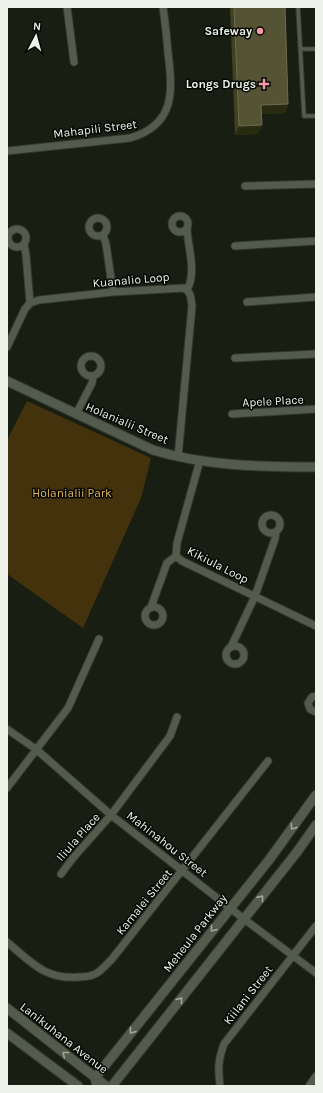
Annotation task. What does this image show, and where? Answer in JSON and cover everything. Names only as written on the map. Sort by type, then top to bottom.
[{"type":"street","points":[[67,7],[74,62]]},
{"type":"street","name":"Mahapili Street","points":[[7,151],[130,138],[144,134],[156,125],[167,109],[171,94],[172,80],[163,7]]},
{"type":"street","points":[[244,186],[316,184]]},
{"type":"street","points":[[178,457],[192,306],[191,296],[187,290],[191,283],[192,274],[187,229]]},
{"type":"street","points":[[103,235],[106,244],[113,292]]},
{"type":"street","points":[[235,246],[316,241]]},
{"type":"street","points":[[7,346],[25,309],[30,303],[24,244]]},
{"type":"street","name":"Kuanalio Loop","points":[[30,303],[39,300],[113,292],[178,287],[187,290]]},
{"type":"street","points":[[247,302],[316,297]]},
{"type":"street","points":[[234,358],[316,354]]},
{"type":"street","points":[[76,414],[92,383],[93,376]]},
{"type":"street","name":"Holanialii Street","points":[[7,381],[153,450],[178,457],[200,460],[262,466],[316,468]]},
{"type":"street","name":"Apele Place","points":[[232,414],[316,409]]},
{"type":"street","name":"Kikiula Loop","points":[[200,460],[177,543],[176,556],[182,561],[316,626]]},
{"type":"street","points":[[231,647],[255,596],[275,540],[276,532]]},
{"type":"street","points":[[151,607],[167,563],[176,556]]},
{"type":"street","points":[[7,788],[68,708],[99,639]]},
{"type":"street","points":[[316,692],[316,696],[312,697],[308,703],[310,709],[316,712]]},
{"type":"street","name":"Iliula Place","points":[[61,874],[111,815],[170,736],[177,717]]},
{"type":"street","name":"Mahinahou Street","points":[[7,729],[37,750],[111,815],[316,973]]},
{"type":"street","name":"Kamalei Street","points":[[7,942],[40,970],[54,976],[68,978],[86,977],[97,974],[112,958],[183,870],[268,761]]},
{"type":"street","name":"Meheula Parkway","points":[[96,1082],[230,908],[269,860],[316,796]]},
{"type":"street","points":[[112,1086],[298,852],[316,825]]},
{"type":"street","name":"Kiilani Street","points":[[220,1086],[218,1073],[219,1059],[224,1044],[316,926]]},
{"type":"street","name":"Lanikuhana Avenue","points":[[7,1008],[96,1082],[106,1086]]},
{"type":"street","points":[[7,1033],[78,1086]]},
{"type":"street","points":[[309,1086],[316,1076]]},
{"type":"lane","points":[[298,7],[304,116],[316,116]]},
{"type":"lane","points":[[301,49],[316,49]]},
{"type":"green space","name":"Holanialii Park","points":[[27,401],[151,458],[141,498],[83,628],[7,574],[7,440]]},
{"type":"building","points":[[234,7],[285,7],[288,104],[261,105],[262,125],[239,126]]},
{"type":"place","name":"Safeway","points":[[260,31]]},
{"type":"place","name":"Longs Drugs","points":[[264,84]]}]
